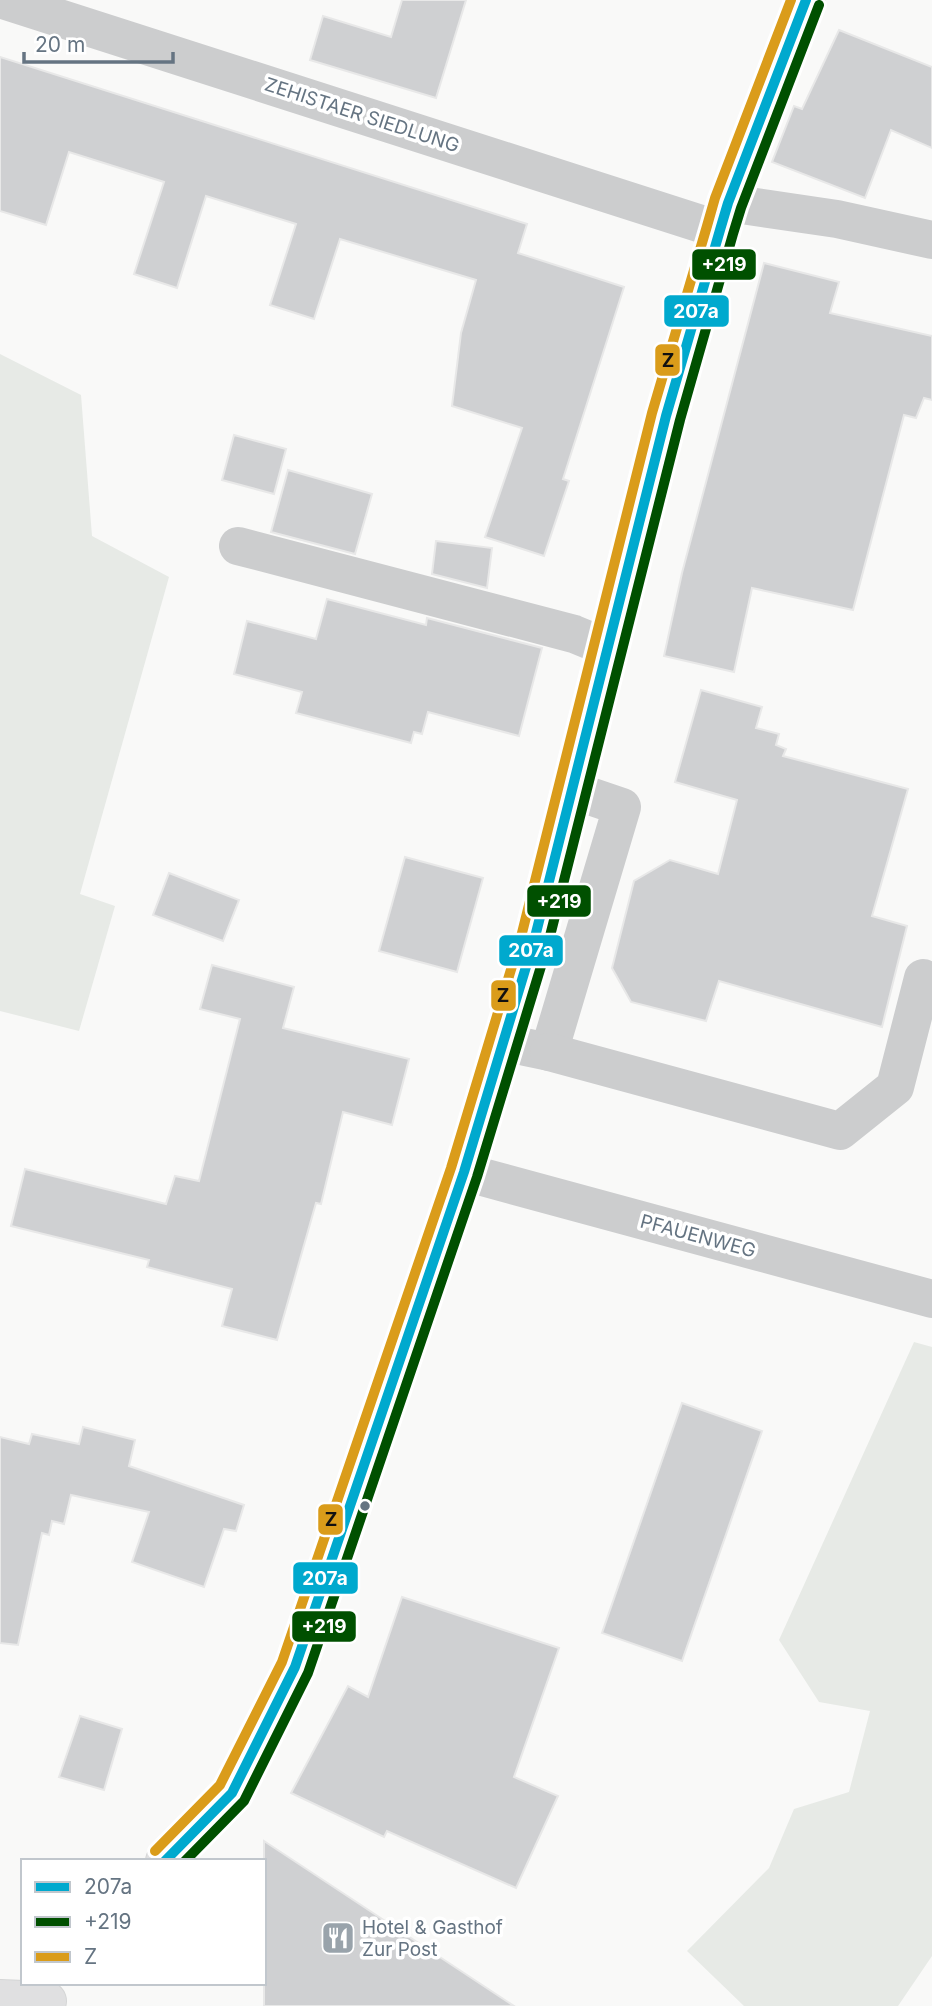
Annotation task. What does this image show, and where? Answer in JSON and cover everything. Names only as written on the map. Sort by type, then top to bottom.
[{"type":"main road","points":[[167,1859],[232,1793],[295,1667],[464,1172],[535,937],[666,416],[724,217],[806,0]]},
{"type":"main road","points":[[0,1999],[49,1997]]},
{"type":"street","name":"ZEHISTAER SIEDLUNG","points":[[3,0],[724,217],[836,219],[932,240]]},
{"type":"street","points":[[238,546],[574,634],[608,648]]},
{"type":"street","points":[[548,1052],[622,807],[572,790]]},
{"type":"street","points":[[502,1042],[840,1131],[895,1087],[923,978]]},
{"type":"street","name":"PFAUENWEG","points":[[464,1172],[932,1299]]},
{"type":"shaded area","points":[[0,354],[81,395],[92,536],[169,577],[80,894],[115,906],[79,1031],[0,1011]]},
{"type":"shaded area","points":[[914,1342],[932,1347],[932,1956],[898,2006],[744,2006],[687,1951],[769,1868],[794,1809],[849,1792],[870,1711],[819,1702],[779,1640]]},
{"type":"building","points":[[402,0],[466,0],[436,98],[310,60],[323,16],[391,37]]},
{"type":"building","points":[[839,30],[932,67],[932,148],[891,130],[865,198],[772,162],[794,106],[802,109]]},
{"type":"building","points":[[0,57],[527,224],[518,253],[624,287],[563,479],[569,481],[544,556],[485,537],[522,428],[452,406],[461,333],[476,280],[340,239],[314,319],[270,305],[296,224],[206,196],[177,288],[134,274],[164,182],[69,152],[46,225],[0,211]]},
{"type":"building","points":[[764,263],[839,282],[830,313],[932,336],[932,400],[924,398],[916,418],[904,415],[853,610],[752,588],[734,672],[664,656],[682,573]]},
{"type":"building","points":[[234,435],[286,449],[274,494],[222,480]]},
{"type":"building","points":[[288,470],[372,494],[355,554],[271,532]]},
{"type":"building","points":[[436,541],[492,548],[487,588],[432,574]]},
{"type":"building","points":[[327,599],[426,625],[427,618],[542,648],[519,736],[428,712],[422,734],[414,732],[411,743],[296,713],[302,692],[234,674],[247,621],[316,639]]},
{"type":"building","points":[[701,690],[762,707],[756,728],[779,734],[776,745],[786,749],[783,756],[908,789],[872,916],[907,926],[882,1027],[719,981],[706,1021],[631,1002],[612,968],[634,881],[670,860],[718,874],[737,800],[675,782]]},
{"type":"building","points":[[405,857],[483,878],[457,972],[379,951]]},
{"type":"building","points":[[169,873],[239,900],[223,941],[153,915]]},
{"type":"building","points":[[212,965],[294,987],[283,1028],[409,1059],[392,1125],[343,1112],[321,1204],[316,1203],[277,1340],[222,1326],[232,1289],[147,1267],[149,1260],[11,1226],[25,1169],[166,1204],[175,1176],[199,1181],[240,1019],[200,1009]]},
{"type":"building","points":[[682,1403],[762,1431],[682,1661],[602,1633]]},
{"type":"building","points":[[83,1427],[135,1440],[129,1466],[244,1505],[236,1531],[224,1529],[204,1587],[132,1562],[149,1512],[71,1495],[64,1524],[52,1521],[49,1535],[42,1533],[18,1645],[0,1643],[0,1437],[29,1444],[32,1434],[79,1444]]},
{"type":"building","points":[[402,1597],[559,1648],[514,1777],[558,1796],[516,1888],[387,1831],[384,1837],[291,1793],[348,1686],[368,1697]]},
{"type":"building","points":[[80,1716],[122,1729],[104,1790],[59,1777]]},
{"type":"building","name":"Hotel & Gasthof Zur Post","points":[[264,1841],[514,2006],[264,2006]]},
{"type":"transit line","name":"Z","points":[[155,1851],[220,1785],[282,1662],[451,1168],[522,933],[652,413],[715,198],[791,0]]},
{"type":"transit line","name":"207a","points":[[167,1859],[232,1793],[295,1667],[464,1172],[535,937],[666,416],[720,230],[806,0]]},
{"type":"transit line","name":"+219","points":[[187,1859],[244,1801],[308,1673],[477,1177],[549,940],[680,420],[733,234],[819,5]]},
{"type":"place","name":"Hotel & Gasthof Zur Post","points":[[338,1938]]}]
